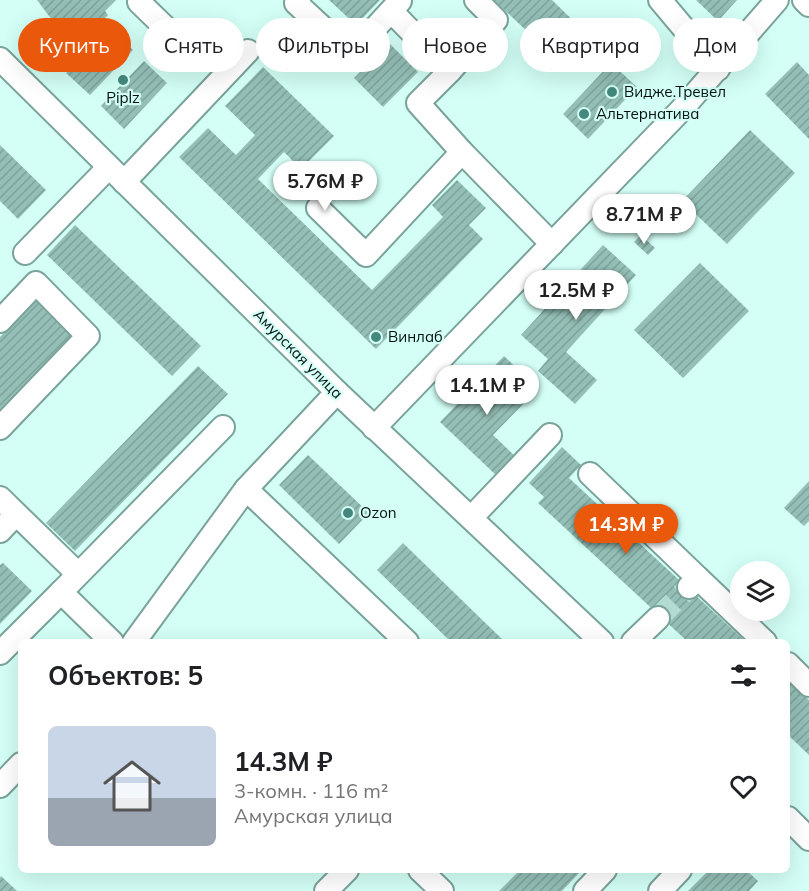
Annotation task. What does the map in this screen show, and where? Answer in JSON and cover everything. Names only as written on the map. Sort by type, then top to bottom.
[{"type":"street","points":[[140,0],[139,2],[155,18]]},
{"type":"street","points":[[299,0],[296,3],[351,54],[396,5],[407,18]]},
{"type":"street","points":[[476,0],[494,18]]},
{"type":"street","points":[[660,0],[675,18]]},
{"type":"street","points":[[758,22],[777,0]]},
{"type":"street","points":[[804,0],[809,5]]},
{"type":"street","points":[[24,254],[117,174],[248,51]]},
{"type":"street","name":"Амурская улица","points":[[0,59],[374,428],[599,639]]},
{"type":"street","points":[[449,72],[418,102],[462,152],[552,244]]},
{"type":"street","points":[[374,428],[715,72]]},
{"type":"street","points":[[318,208],[366,255],[462,152]]},
{"type":"street","points":[[0,321],[36,283],[88,336],[0,428]]},
{"type":"street","points":[[136,639],[246,489],[337,392]]},
{"type":"street","points":[[0,653],[223,427]]},
{"type":"street","points":[[471,518],[550,435]]},
{"type":"street","points":[[590,474],[694,583],[761,639]]},
{"type":"street","points":[[246,489],[404,639]]},
{"type":"street","points":[[0,498],[78,574]]},
{"type":"street","points":[[0,531],[16,514]]},
{"type":"street","points":[[61,592],[109,639]]},
{"type":"street","points":[[636,639],[658,618]]},
{"type":"street","points":[[790,666],[809,685]]},
{"type":"street","points":[[0,786],[18,767]]},
{"type":"street","points":[[790,821],[809,839]]},
{"type":"street","points":[[326,891],[344,873]]},
{"type":"street","points":[[423,873],[442,891]]},
{"type":"street","points":[[585,891],[602,873]]},
{"type":"street","points":[[660,891],[677,873]]},
{"type":"building","points":[[37,0],[116,0],[105,11],[108,15],[105,18],[51,18]]},
{"type":"building","points":[[329,0],[380,0],[363,18],[348,18]]},
{"type":"building","points":[[494,0],[552,0],[570,18],[520,18],[520,25]]},
{"type":"building","points":[[696,0],[737,0],[721,18],[715,18]]},
{"type":"building","points":[[390,44],[402,56],[402,72],[418,72],[383,107],[354,78],[360,72],[390,72]]},
{"type":"building","points":[[143,62],[143,72],[156,72],[167,83],[124,129],[101,106]]},
{"type":"building","points":[[797,62],[809,75],[809,139],[765,94]]},
{"type":"building","points":[[67,72],[112,72],[90,95]]},
{"type":"building","points":[[258,72],[268,72],[334,136],[301,169],[284,152],[258,179],[372,290],[443,217],[432,205],[457,180],[486,208],[469,225],[483,239],[376,349],[179,157],[208,128],[236,155],[255,135],[225,106]]},
{"type":"building","points":[[603,72],[621,72],[637,87],[588,139],[563,114]]},
{"type":"building","points":[[750,130],[795,173],[727,244],[682,201]]},
{"type":"building","points":[[0,145],[46,190],[18,219],[0,201]]},
{"type":"building","points":[[75,225],[201,346],[172,376],[47,255]]},
{"type":"building","points":[[641,235],[655,248],[648,255],[634,242]]},
{"type":"building","points":[[603,245],[636,275],[566,352],[597,380],[575,404],[538,371],[548,359],[521,335]]},
{"type":"building","points":[[700,263],[749,311],[683,378],[634,330]]},
{"type":"building","points":[[36,299],[74,336],[0,412],[0,337]]},
{"type":"building","points":[[504,356],[520,371],[508,383],[526,401],[493,435],[517,458],[498,477],[440,422]]},
{"type":"building","points":[[198,366],[228,394],[75,551],[46,523]]},
{"type":"building","points":[[562,447],[581,465],[569,478],[743,639],[685,639],[538,503],[544,497],[529,483]]},
{"type":"building","points":[[308,455],[369,513],[339,544],[279,485]]},
{"type":"building","points":[[809,481],[809,521],[804,526],[784,508]]},
{"type":"building","points":[[403,543],[502,639],[448,639],[377,570]]},
{"type":"building","points":[[3,563],[32,591],[0,624],[0,565]]},
{"type":"building","points":[[790,682],[809,700],[809,755],[790,737]]},
{"type":"building","points":[[517,873],[579,873],[562,891],[499,891]]},
{"type":"building","points":[[706,873],[749,873],[758,881],[749,891],[688,891]]},
{"type":"building","points":[[1,876],[17,891],[0,891]]},
{"type":"tunnel","points":[[658,618],[689,587]]},
{"type":"place","name":"Piplz","points":[[123,80]]},
{"type":"place","name":"Видже.Тревел","points":[[612,92]]},
{"type":"place","name":"Альтернатива","points":[[584,114]]},
{"type":"place","name":"Винлаб","points":[[376,337]]},
{"type":"place","name":"Ozon","points":[[348,513]]}]
